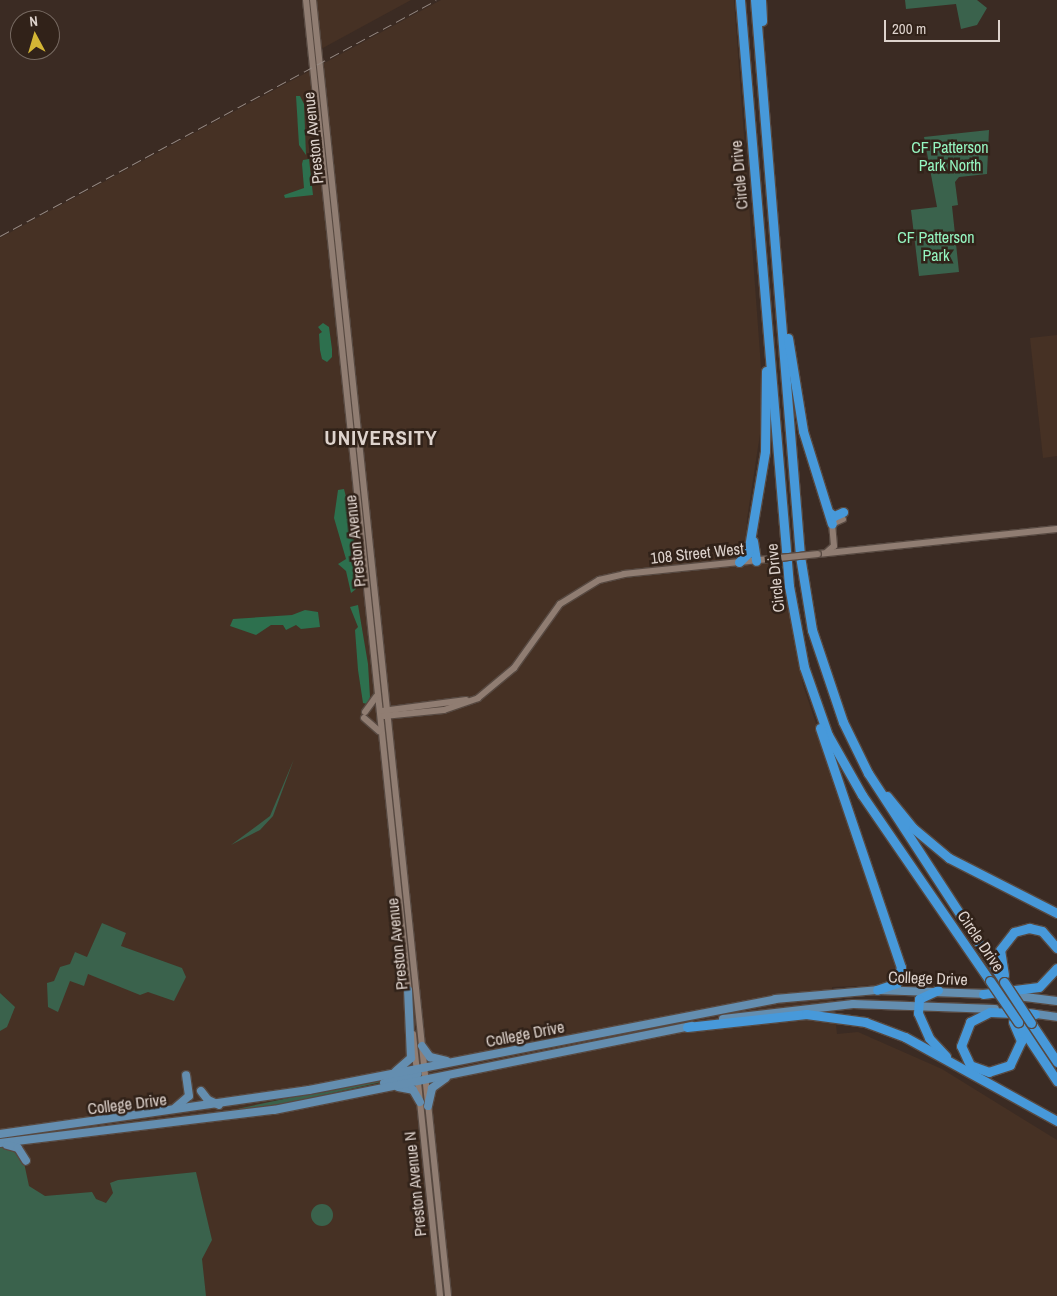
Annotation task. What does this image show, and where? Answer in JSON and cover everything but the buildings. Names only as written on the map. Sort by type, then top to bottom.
[{"type":"highway","name":"Circle Drive","points":[[740,0],[789,586],[804,667],[828,735],[862,795],[1057,1081]]},
{"type":"highway","name":"Circle Drive","points":[[755,0],[804,588],[815,639],[843,722],[884,802],[1006,982],[1011,993],[1033,1018],[1057,1062]]},
{"type":"highway","points":[[761,0],[766,126]]},
{"type":"highway","points":[[739,562],[748,553],[767,426],[765,291]]},
{"type":"highway","points":[[780,301],[803,431],[832,524]]},
{"type":"highway","points":[[830,514],[834,516],[843,515]]},
{"type":"highway","points":[[752,528],[756,561]]},
{"type":"highway","points":[[804,667],[822,735],[901,967],[897,983],[878,990]]},
{"type":"highway","points":[[843,722],[883,791],[924,838],[973,873],[1057,914]]},
{"type":"highway","points":[[1006,982],[999,955],[1005,940],[1014,932],[1036,929],[1048,935],[1057,948]]},
{"type":"highway","points":[[983,994],[1039,986],[1057,968]]},
{"type":"highway","points":[[938,990],[922,997],[918,1004],[921,1023],[932,1043],[974,1078]]},
{"type":"highway","points":[[1016,1022],[1021,1041],[1010,1065],[989,1072],[970,1065],[961,1046],[970,1022],[990,1012],[1033,1018]]},
{"type":"highway","points":[[688,1026],[793,1014],[842,1016],[892,1031],[974,1078],[1057,1121]]},
{"type":"main road","name":"Preston Avenue","points":[[306,0],[377,693],[383,714]]},
{"type":"main road","name":"Preston Avenue","points":[[313,0],[384,695],[383,714],[422,1046],[421,1074]]},
{"type":"main road","points":[[343,365],[356,410]]},
{"type":"main road","points":[[821,554],[832,549],[834,538],[832,524],[843,515]]},
{"type":"main road","name":"108 Street West","points":[[383,714],[459,707],[479,696],[509,673],[550,615],[582,588],[624,574],[1057,529]]},
{"type":"main road","points":[[834,538],[839,546],[850,551]]},
{"type":"main road","points":[[377,693],[373,705],[364,715],[385,733],[393,721],[404,712],[392,704],[384,695]]},
{"type":"main road","name":"Preston Avenue","points":[[385,733],[408,990],[421,1074]]},
{"type":"main road","points":[[385,1076],[405,1066],[411,1058],[408,990]]},
{"type":"main road","name":"College Drive","points":[[2,1143],[274,1110],[391,1086],[456,1062],[487,1055],[754,1002],[878,990],[938,990],[1057,1001]]},
{"type":"main road","name":"College Drive","points":[[0,1134],[221,1105],[385,1076],[457,1074],[688,1026],[821,1006],[918,1004],[1033,1018],[1057,1017]]},
{"type":"main road","points":[[422,1046],[430,1057],[456,1062]]},
{"type":"main road","points":[[274,1110],[421,1074],[487,1055]]},
{"type":"main road","name":"Preston Avenue N","points":[[421,1074],[440,1296]]},
{"type":"main road","points":[[391,1086],[413,1090],[424,1104],[436,1084],[457,1074]]},
{"type":"main road","points":[[152,1114],[184,1104],[190,1093],[186,1075]]},
{"type":"main road","points":[[201,1091],[210,1102],[221,1105]]},
{"type":"main road","name":"Preston Avenue N","points":[[424,1104],[448,1296]]},
{"type":"main road","points":[[2,1143],[18,1148],[26,1161],[28,1147],[37,1139]]},
{"type":"shaded area","points":[[315,0],[411,0],[321,49]]},
{"type":"shaded area","points":[[441,0],[734,0],[764,408],[747,519],[746,549],[735,557],[738,566],[784,562],[803,685],[897,965],[898,977],[883,985],[832,987],[837,1034],[858,1032],[942,1069],[1057,1140],[1057,1296],[0,1296],[0,238]]},
{"type":"shaded area","points":[[1057,335],[1057,456],[1043,458],[1030,338]]},
{"type":"green space","points":[[905,0],[977,0],[987,8],[977,25],[961,29],[956,4],[906,9]]},
{"type":"green space","points":[[296,96],[300,96],[304,104],[306,155],[299,145]]},
{"type":"green space","points":[[989,130],[987,174],[959,177],[955,182],[958,205],[952,206],[959,272],[919,276],[911,210],[937,207],[924,137]]},
{"type":"green space","points":[[309,159],[313,195],[285,198],[284,195],[304,188],[302,164],[303,160]]},
{"type":"green space","points":[[323,323],[329,327],[332,349],[332,357],[327,362],[322,359],[320,350],[319,334],[322,332],[318,327]]},
{"type":"green space","points":[[344,489],[353,525],[356,589],[351,593],[346,571],[338,564],[346,559],[334,518],[338,490]]},
{"type":"green space","points":[[358,605],[368,664],[370,697],[367,704],[363,703],[358,670],[355,630],[358,627],[350,607]]},
{"type":"green space","points":[[305,610],[318,612],[320,627],[301,629],[296,625],[286,630],[283,625],[271,625],[256,635],[230,626],[233,619],[292,615]]},
{"type":"green space","points":[[294,759],[273,816],[260,830],[231,845],[270,816]]},
{"type":"green space","points":[[102,923],[126,933],[121,946],[182,968],[186,977],[174,1001],[148,992],[140,995],[88,974],[84,986],[70,981],[58,1012],[48,1007],[47,983],[54,981],[60,967],[70,964],[75,952],[87,957]]},
{"type":"green space","points":[[0,993],[15,1007],[7,1027],[0,1031]]},
{"type":"green space","points":[[399,1075],[408,1076],[262,1109],[208,1115]]},
{"type":"green space","points":[[0,1148],[14,1148],[23,1158],[29,1186],[45,1196],[92,1192],[96,1199],[106,1203],[113,1193],[110,1183],[118,1180],[196,1172],[212,1240],[202,1259],[206,1296],[0,1296]]},
{"type":"green space","points":[[322,1204],[330,1207],[333,1215],[330,1223],[322,1226],[314,1223],[311,1215],[314,1207]]},
{"type":"railway","points":[[0,236],[436,0]]},
{"type":"district","name":"UNIVERSITY","points":[[381,438]]},
{"type":"park label","name":"CF Patterson Park North","points":[[950,156]]},
{"type":"park label","name":"CF Patterson Park","points":[[936,246]]}]
